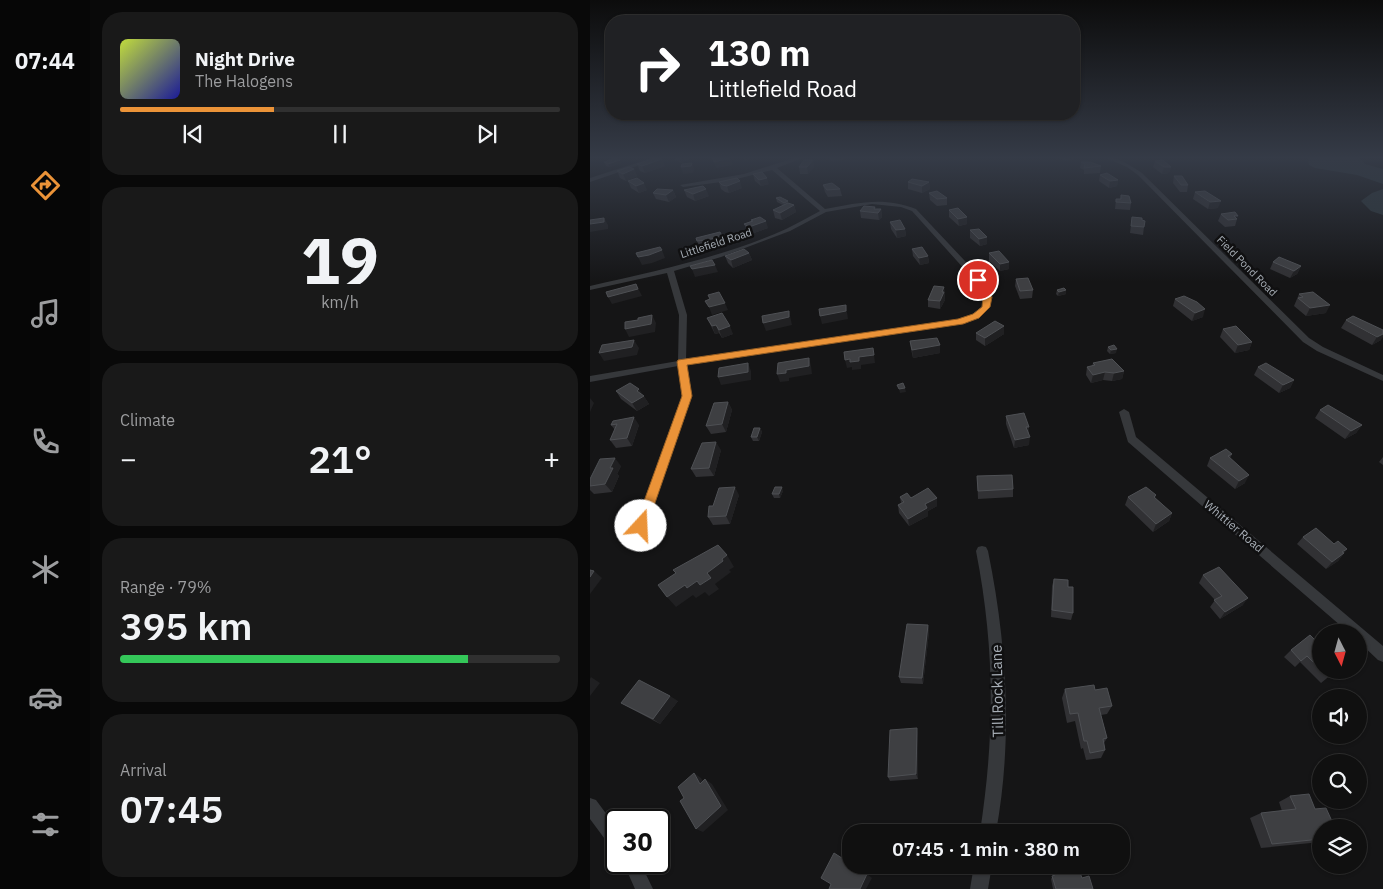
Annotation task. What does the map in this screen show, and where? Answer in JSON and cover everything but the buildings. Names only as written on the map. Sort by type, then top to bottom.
[{"type":"street","points":[[809,198],[824,211]]},
{"type":"street","name":"Field Pond Road","points":[[1164,198],[1306,340],[1320,350],[1383,378]]},
{"type":"street","name":"Littlefield Road","points":[[590,288],[670,270],[758,242],[788,230],[824,211],[872,202],[902,205],[914,210],[978,280],[987,297],[986,307],[976,316],[960,322],[682,362],[590,379]]},
{"type":"street","points":[[641,526],[687,396],[682,362],[683,315],[670,270]]},
{"type":"street","name":"Whittier Road","points":[[1124,412],[1132,438],[1348,624]]},
{"type":"street","name":"Till Rock Lane","points":[[982,551],[994,619],[1000,697],[997,751],[989,824]]},
{"type":"street","name":"Whittier Road","points":[[1368,642],[1383,655]]},
{"type":"street","points":[[590,806],[605,826]]},
{"type":"street","points":[[637,874],[644,889]]},
{"type":"street","points":[[979,889],[982,874]]},
{"type":"shaded area","points":[[1364,198],[1383,198],[1383,215],[1371,211],[1361,201]]},
{"type":"route","points":[[641,526],[687,396],[682,362],[960,322],[976,316],[986,307],[987,297],[978,280]]}]
